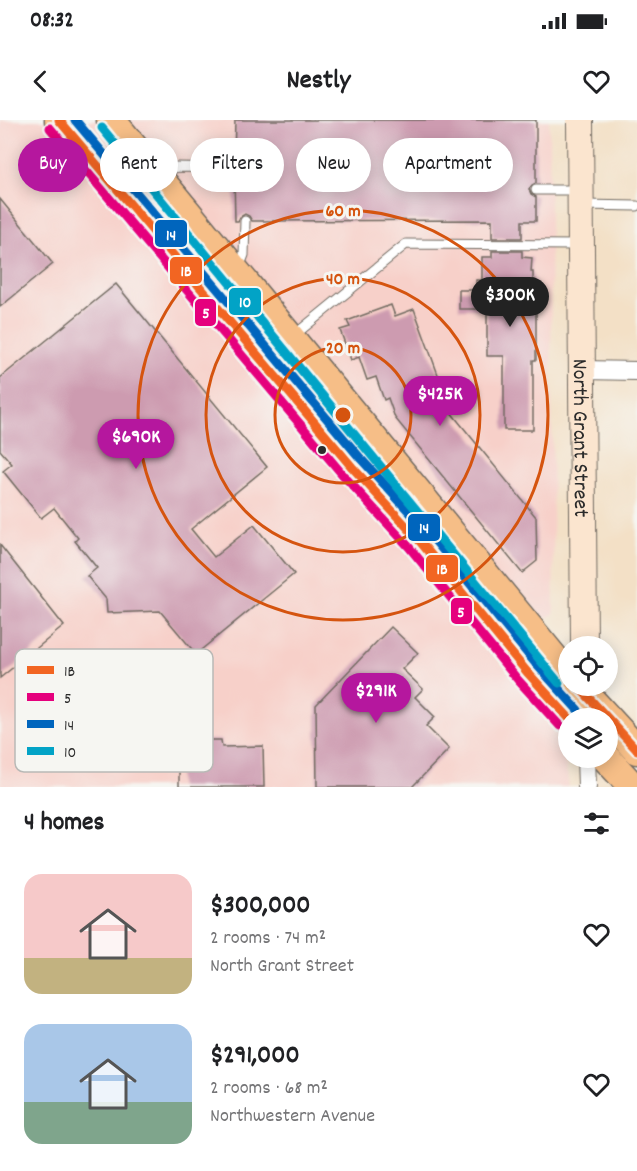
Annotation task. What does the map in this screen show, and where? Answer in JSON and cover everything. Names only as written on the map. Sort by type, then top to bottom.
[{"type":"main road","points":[[59,120],[352,467],[417,539],[527,672],[560,708]]},
{"type":"main road","points":[[111,120],[126,138]]},
{"type":"main road","points":[[170,192],[558,664]]},
{"type":"main road","points":[[585,696],[637,750]]},
{"type":"main road","points":[[615,768],[633,787]]},
{"type":"street","name":"North Grant Street","points":[[580,120],[584,636]]},
{"type":"street","points":[[582,370],[637,370]]},
{"type":"street","points":[[586,768],[587,787]]},
{"type":"lane","points":[[536,190],[637,206]]},
{"type":"lane","points":[[237,273],[244,255],[245,220]]},
{"type":"lane","points":[[290,338],[406,244],[581,245]]},
{"type":"shaded area","points":[[0,120],[549,120],[554,614],[544,619],[497,658],[558,735],[558,768],[566,768],[569,787],[0,787]]},
{"type":"building","points":[[235,120],[536,120],[536,183],[529,189],[536,197],[536,221],[522,221],[522,238],[492,238],[492,220],[252,221],[245,214],[235,221],[234,192],[284,192],[284,138],[235,138]]},
{"type":"building","points":[[0,199],[53,264],[0,307]]},
{"type":"building","points":[[492,251],[522,251],[522,257],[532,258],[531,272],[533,272],[533,280],[536,280],[533,430],[504,430],[504,356],[487,356],[487,309],[459,309],[459,290],[476,290],[476,280],[482,280],[482,257],[492,257]]},
{"type":"building","points":[[116,284],[267,467],[191,529],[214,557],[254,525],[294,574],[202,649],[192,649],[160,611],[107,613],[106,599],[87,576],[97,568],[75,541],[78,538],[54,508],[41,518],[3,471],[12,464],[0,450],[0,378]]},
{"type":"building","points":[[391,305],[395,316],[414,309],[440,380],[428,384],[536,517],[537,561],[522,573],[395,418],[388,398],[384,400],[376,377],[367,380],[359,357],[351,360],[340,330],[350,327],[347,321]]},
{"type":"building","points":[[0,545],[64,626],[36,649],[15,649],[15,666],[0,678]]},
{"type":"building","points":[[391,627],[418,653],[402,669],[423,689],[415,697],[435,717],[426,726],[449,749],[412,787],[317,787],[316,705]]},
{"type":"building","points":[[213,740],[221,740],[222,747],[263,746],[264,787],[179,787],[179,772],[213,772]]},
{"type":"transit line","name":"1B","points":[[59,120],[352,467],[418,539],[527,672],[560,708]]},
{"type":"transit line","name":"14","points":[[75,120],[361,459],[427,531],[536,664],[576,708]]},
{"type":"transit line","name":"5","points":[[50,128],[343,475],[409,547],[518,680],[558,724]]},
{"type":"transit line","name":"10","points":[[102,128],[558,682]]},
{"type":"transit line","name":"1B","points":[[587,696],[637,750]]}]
